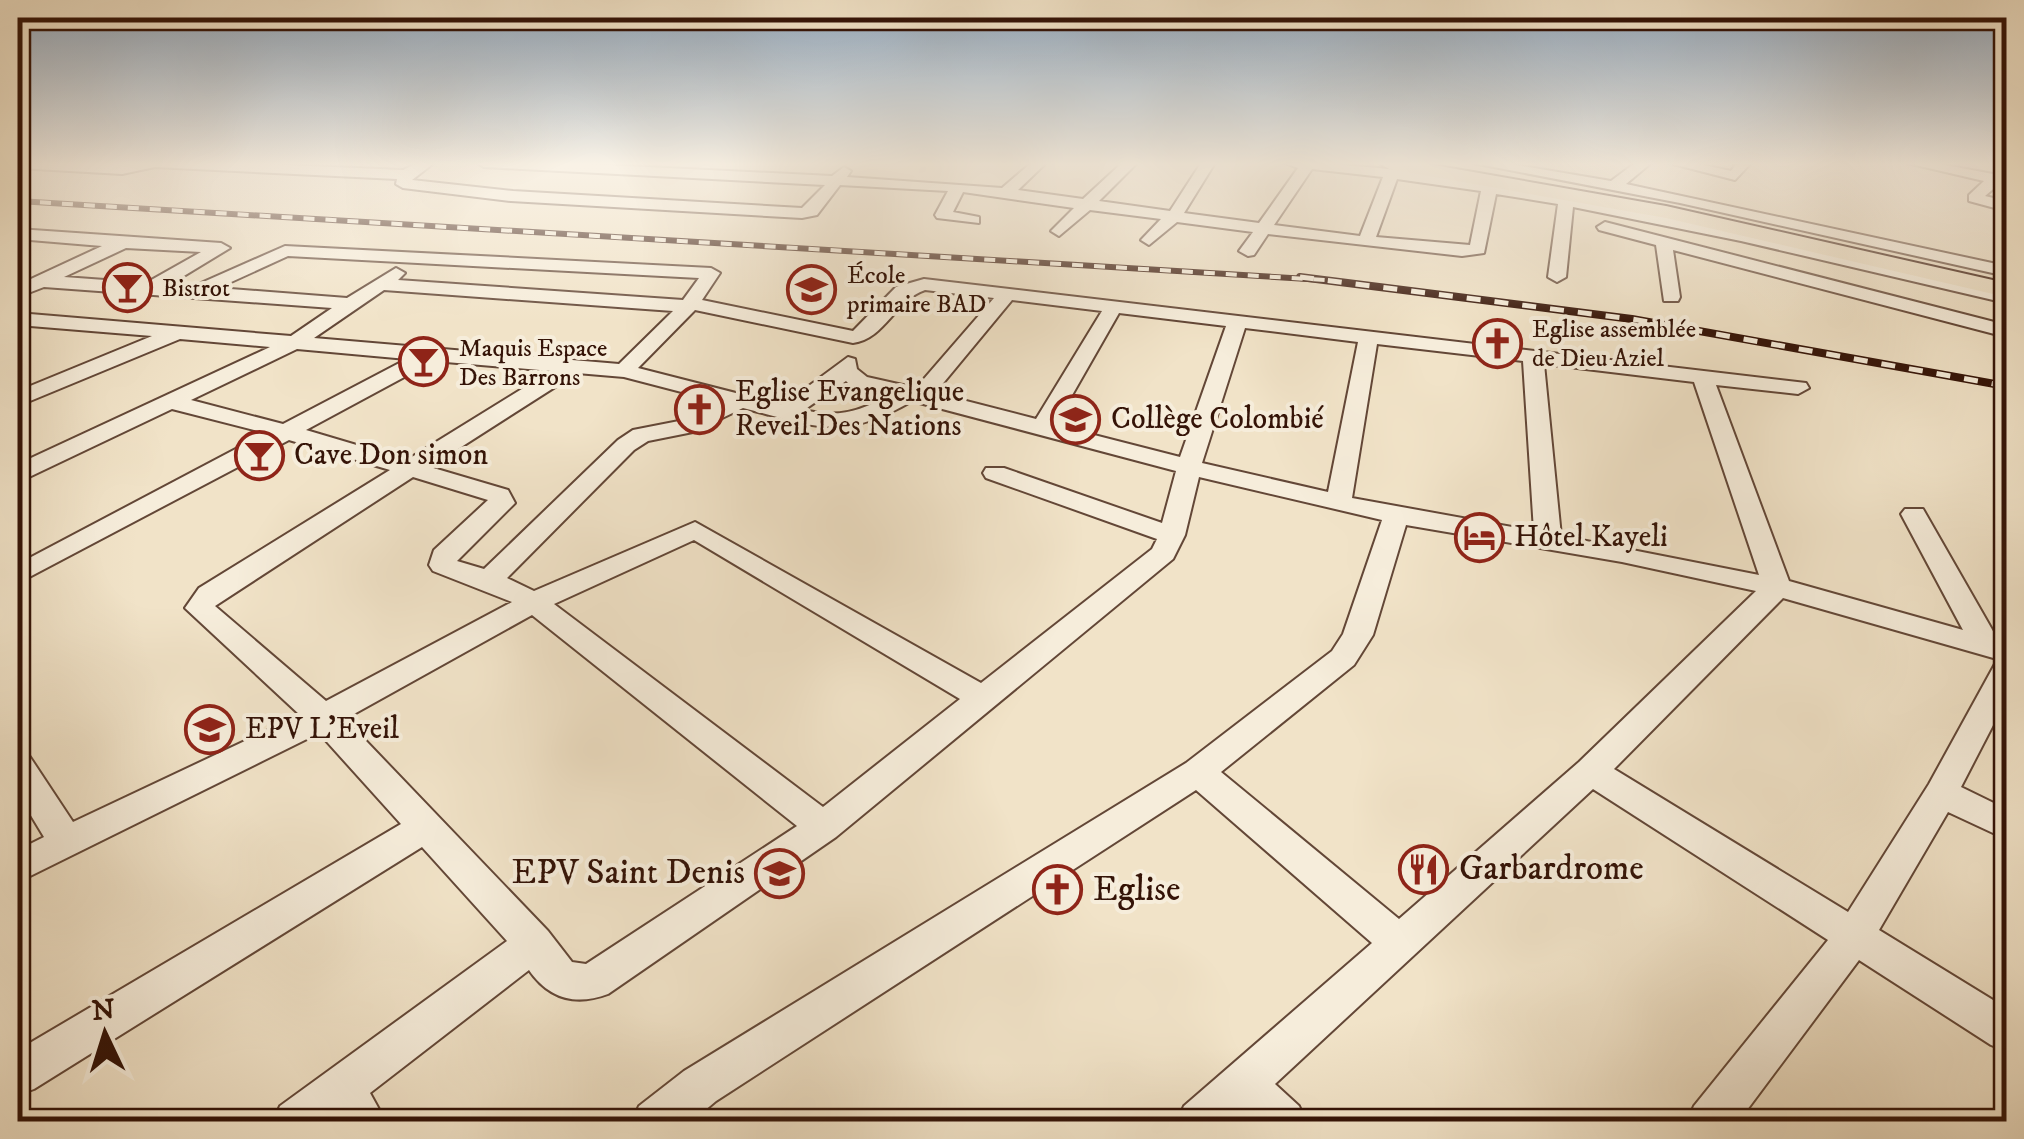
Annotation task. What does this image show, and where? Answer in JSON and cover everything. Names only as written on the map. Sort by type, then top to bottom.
[{"type":"main road","points":[[1684,216],[2006,290]]},
{"type":"main road","points":[[1720,216],[2006,280]]},
{"type":"street","points":[[950,216],[972,220]]},
{"type":"street","points":[[1059,231],[1075,216]]},
{"type":"street","points":[[1150,240],[1174,216]]},
{"type":"street","points":[[1184,216],[1462,251],[1478,249],[1484,216]]},
{"type":"street","points":[[1248,251],[1270,216]]},
{"type":"street","points":[[1347,258],[1361,241],[1371,216]]},
{"type":"street","points":[[1556,276],[1565,216]]},
{"type":"street","points":[[1584,216],[1664,243],[2006,330]]},
{"type":"street","points":[[1607,216],[1732,235],[2006,298]]},
{"type":"street","points":[[1753,216],[2006,271]]},
{"type":"street","points":[[18,234],[221,248],[149,289]]},
{"type":"street","points":[[18,252],[117,242]]},
{"type":"street","points":[[18,292],[117,242]]},
{"type":"street","points":[[1664,243],[1672,297]]},
{"type":"street","points":[[195,292],[285,251],[711,273],[690,305],[624,371]]},
{"type":"street","points":[[18,473],[296,342],[418,258]]},
{"type":"street","points":[[43,281],[351,304]]},
{"type":"street","points":[[381,284],[690,305],[853,338],[862,336],[911,286],[1008,293],[1798,388]]},
{"type":"street","points":[[18,318],[624,371],[784,414],[846,423],[915,395],[1008,293]]},
{"type":"street","points":[[1042,428],[1114,306]]},
{"type":"street","points":[[574,366],[201,602],[200,608],[323,717],[534,943],[559,978],[573,986],[594,981],[823,827],[1163,553],[1172,535],[1189,467],[1237,322]]},
{"type":"street","points":[[18,399],[178,333]]},
{"type":"street","points":[[1340,502],[1370,335]]},
{"type":"street","points":[[18,575],[433,353]]},
{"type":"street","points":[[1534,357],[1548,541]]},
{"type":"street","points":[[784,414],[847,367],[860,382],[1189,467],[1396,516],[1548,541],[1776,588],[2000,657]]},
{"type":"street","points":[[1703,378],[1776,588]]},
{"type":"street","points":[[490,580],[626,444],[641,435],[684,427],[740,401]]},
{"type":"street","points":[[170,402],[288,432],[490,491],[503,499],[441,560],[443,566],[490,580],[534,602],[823,827]]},
{"type":"street","points":[[995,473],[1172,535]]},
{"type":"street","points":[[1914,514],[2000,657]]},
{"type":"street","points":[[654,1122],[700,1086],[1198,772],[1354,646],[1396,516]]},
{"type":"street","points":[[18,867],[323,717],[534,602],[696,530],[980,697]]},
{"type":"street","points":[[1200,1122],[1592,771],[1776,588]]},
{"type":"street","points":[[1710,1122],[1855,935],[1941,793],[2000,657]]},
{"type":"street","points":[[18,766],[66,842]]},
{"type":"street","points":[[1592,771],[2006,1031]]},
{"type":"street","points":[[1198,772],[1399,942]]},
{"type":"street","points":[[1941,793],[2006,824]]},
{"type":"street","points":[[18,1074],[426,827]]},
{"type":"street","points":[[296,1122],[352,1105],[534,943]]},
{"type":"street","points":[[1242,1083],[1283,1122]]},
{"type":"railway","points":[[269,216],[1323,280]]},
{"type":"railway","points":[[1300,277],[1323,280]]},
{"type":"railway","points":[[1323,280],[1632,319],[2006,386]]},
{"type":"place","name":"Bistrot","points":[[127,288]]},
{"type":"place","name":"École primaire BAD","points":[[812,289]]},
{"type":"place","name":"Eglise assemblée de Dieu Aziel","points":[[1497,343]]},
{"type":"place","name":"Maquis Espace Des Barrons","points":[[424,362]]},
{"type":"place","name":"Eglise Evangelique Reveil Des Nations","points":[[700,409]]},
{"type":"place","name":"Collège Colombié","points":[[1076,419]]},
{"type":"place","name":"Cave Don simon","points":[[259,455]]},
{"type":"place","name":"Hôtel Kayeli","points":[[1479,537]]},
{"type":"place","name":"EPV L'Eveil","points":[[210,729]]},
{"type":"place","name":"Garbardrome","points":[[1424,869]]},
{"type":"place","name":"EPV Saint Denis","points":[[780,873]]},
{"type":"place","name":"Eglise","points":[[1058,890]]}]
